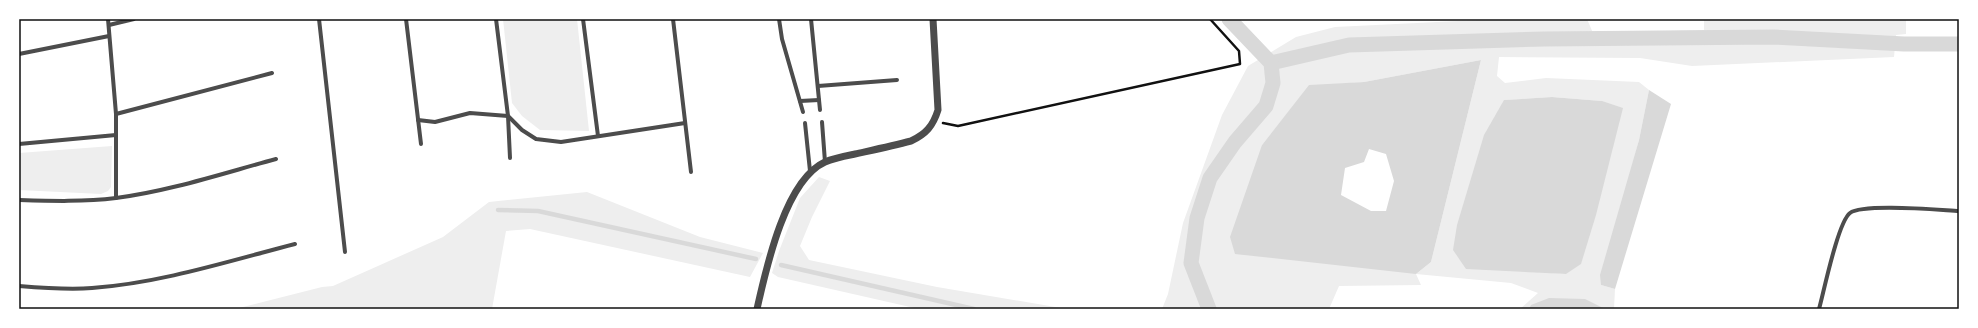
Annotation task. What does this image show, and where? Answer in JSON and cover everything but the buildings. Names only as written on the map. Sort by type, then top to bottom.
[{"type":"street","points":[[108,19],[116,114],[116,198]]},
{"type":"street","points":[[109,25],[134,19]]},
{"type":"street","points":[[319,19],[344,252]]},
{"type":"street","points":[[406,19],[421,144]]},
{"type":"street","points":[[496,19],[508,116],[510,158]]},
{"type":"street","points":[[583,19],[598,136]]},
{"type":"street","points":[[673,19],[690,172]]},
{"type":"street","points":[[779,19],[782,39],[803,112]]},
{"type":"street","points":[[811,19],[820,110]]},
{"type":"street","points":[[757,309],[772,250],[789,205],[800,184],[810,171],[825,162],[911,141],[924,135],[934,122],[938,110],[933,19]]},
{"type":"street","points":[[19,54],[110,36]]},
{"type":"street","points":[[116,114],[272,73]]},
{"type":"street","points":[[818,86],[897,80]]},
{"type":"street","points":[[800,101],[819,100]]},
{"type":"street","points":[[418,120],[435,122],[470,113],[508,116],[522,130],[536,139],[561,142],[685,123]]},
{"type":"street","points":[[822,122],[825,162]]},
{"type":"street","points":[[804,123],[810,171]]},
{"type":"street","points":[[19,144],[116,135]]},
{"type":"street","points":[[19,200],[89,201],[116,198],[184,184],[276,159]]},
{"type":"street","points":[[1819,309],[1840,231],[1845,218],[1850,212],[1871,208],[1959,211]]},
{"type":"street","points":[[19,286],[92,288],[120,285],[155,279],[295,244]]},
{"type":"path","points":[[934,122],[958,126],[1240,64],[1239,51],[1210,19]]},
{"type":"shaded area","points":[[503,19],[577,19],[589,131],[540,130],[522,116],[512,103]]},
{"type":"shaded area","points":[[1499,19],[1587,19],[1593,33],[1704,30],[1704,19],[1906,19],[1906,34],[1896,35],[1894,57],[1692,66],[1640,58],[1499,57],[1497,76],[1505,83],[1546,78],[1639,82],[1649,90],[1639,140],[1601,285],[1615,289],[1614,309],[1520,309],[1538,293],[1511,283],[1416,274],[1421,285],[1339,286],[1329,309],[1162,309],[1168,294],[1183,223],[1222,115],[1248,66],[1296,37],[1335,27]],"holes":[[[1481,60],[1431,262],[1416,274],[1262,145],[1309,86],[1364,82]],[[1552,97],[1602,101],[1566,274],[1537,272],[1504,100]]]},
{"type":"shaded area","points":[[1481,60],[1431,262],[1416,274],[1235,254],[1230,237],[1262,145],[1309,85],[1364,82]],"holes":[[[1369,149],[1386,154],[1394,181],[1386,211],[1371,211],[1341,195],[1345,168],[1364,162]]]},
{"type":"shaded area","points":[[1649,90],[1671,104],[1615,289],[1601,285],[1600,275],[1639,140]]},
{"type":"shaded area","points":[[1552,97],[1602,101],[1623,108],[1596,215],[1581,264],[1566,274],[1466,269],[1453,250],[1457,225],[1484,135],[1504,100]]},
{"type":"shaded area","points":[[112,146],[111,187],[108,191],[101,194],[19,190],[19,153]]},
{"type":"shaded area","points":[[819,177],[830,181],[812,217],[800,246],[809,260],[937,287],[1067,309],[919,309],[778,277],[772,273],[800,198]]},
{"type":"shaded area","points":[[587,192],[700,237],[763,253],[750,277],[530,229],[506,231],[492,309],[235,309],[322,287],[333,286],[443,237],[489,202]]},
{"type":"shaded area","points":[[1549,298],[1585,299],[1605,309],[1529,309],[1531,305]]},
{"type":"waterway","points":[[1209,309],[1191,263],[1197,218],[1210,178],[1235,142],[1266,106],[1273,83],[1271,63],[1229,19]]},
{"type":"waterway","points":[[1271,63],[1349,45],[1544,39],[1774,37],[1904,44],[1959,44]]},
{"type":"waterway","points":[[498,210],[538,211],[756,259]]},
{"type":"waterway","points":[[781,265],[974,309]]}]
